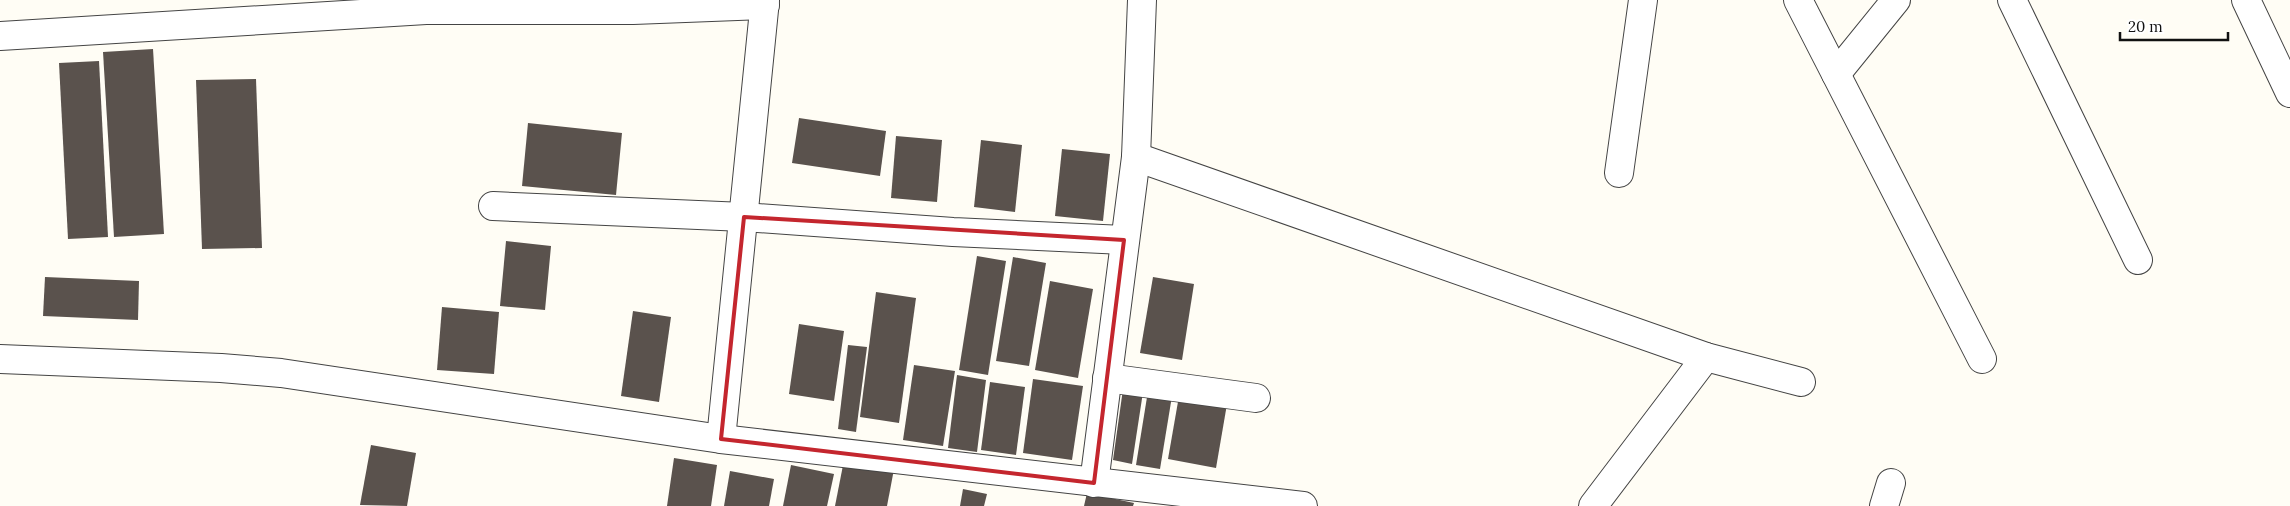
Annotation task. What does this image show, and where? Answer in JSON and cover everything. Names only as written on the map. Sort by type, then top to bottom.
[{"type":"street","points":[[1094,483],[1136,157],[1142,0]]},
{"type":"street","points":[[1619,173],[1643,0]]},
{"type":"street","points":[[1798,0],[1982,359]]},
{"type":"street","points":[[1836,74],[1896,0]]},
{"type":"street","points":[[2012,0],[2138,260]]},
{"type":"street","points":[[2246,0],[2290,93]]},
{"type":"street","points":[[0,36],[426,10],[633,10],[765,2],[721,440]]},
{"type":"street","points":[[1136,157],[1706,357],[1801,382]]},
{"type":"street","points":[[493,206],[744,217],[953,232],[1124,240]]},
{"type":"street","points":[[1593,506],[1706,357]]},
{"type":"street","points":[[0,359],[221,368],[281,374],[721,440],[1303,506]]},
{"type":"street","points":[[1107,378],[1256,398]]},
{"type":"highlighted area","points":[[744,217],[1124,240],[1094,483],[721,439]]},
{"type":"building","points":[[153,49],[164,234],[114,237],[103,52]]},
{"type":"building","points":[[99,61],[108,237],[68,239],[59,63]]},
{"type":"building","points":[[256,79],[262,248],[202,249],[196,80]]},
{"type":"building","points":[[799,118],[886,131],[880,176],[792,163]]},
{"type":"building","points":[[528,123],[622,133],[616,195],[522,186]]},
{"type":"building","points":[[896,136],[942,140],[937,202],[891,198]]},
{"type":"building","points":[[981,140],[1022,145],[1015,212],[974,207]]},
{"type":"building","points":[[1062,149],[1110,154],[1103,221],[1055,216]]},
{"type":"building","points":[[506,241],[551,246],[545,310],[500,306]]},
{"type":"building","points":[[977,256],[1006,261],[988,375],[959,370]]},
{"type":"building","points":[[1013,257],[1046,263],[1029,366],[996,361]]},
{"type":"building","points":[[45,277],[139,281],[138,320],[43,316]]},
{"type":"building","points":[[1153,277],[1194,284],[1182,360],[1140,353]]},
{"type":"building","points":[[1050,281],[1093,289],[1078,378],[1035,370]]},
{"type":"building","points":[[876,292],[916,298],[899,423],[860,417]]},
{"type":"building","points":[[442,307],[499,312],[494,374],[437,370]]},
{"type":"building","points":[[633,311],[671,317],[659,402],[621,396]]},
{"type":"building","points":[[799,324],[844,331],[834,401],[789,394]]},
{"type":"building","points":[[848,345],[867,347],[856,432],[838,429]]},
{"type":"building","points":[[914,365],[955,371],[943,446],[903,440]]},
{"type":"building","points":[[957,375],[986,380],[977,452],[948,448]]},
{"type":"building","points":[[1033,379],[1083,386],[1072,460],[1023,453]]},
{"type":"building","points":[[990,382],[1025,387],[1016,455],[981,450]]},
{"type":"building","points":[[1123,389],[1143,392],[1132,464],[1113,460]]},
{"type":"building","points":[[1148,391],[1172,396],[1160,469],[1136,465]]},
{"type":"building","points":[[1179,396],[1227,404],[1216,468],[1168,459]]},
{"type":"building","points":[[371,445],[416,453],[407,506],[360,505]]},
{"type":"building","points":[[845,455],[895,464],[887,506],[835,506]]},
{"type":"building","points":[[674,458],[717,465],[711,506],[667,506]]},
{"type":"building","points":[[791,465],[834,474],[827,506],[783,506]]},
{"type":"building","points":[[730,471],[774,479],[769,506],[724,506]]},
{"type":"building","points":[[963,489],[987,494],[984,506],[960,506]]},
{"type":"building","points":[[1087,493],[1134,503],[1133,506],[1084,506]]}]
